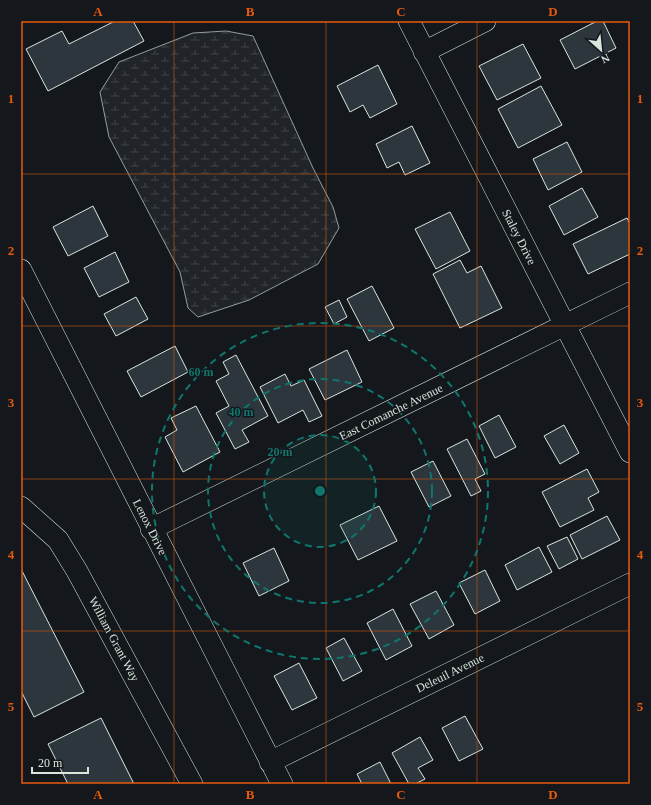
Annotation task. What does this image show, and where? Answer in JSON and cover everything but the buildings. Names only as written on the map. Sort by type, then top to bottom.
[{"type":"street","name":"Staley Drive","points":[[408,21],[630,452]]},
{"type":"street","points":[[424,52],[485,21]]},
{"type":"street","name":"Lenox Drive","points":[[21,270],[151,529],[282,784]]},
{"type":"street","name":"East Comanche Avenue","points":[[151,529],[630,294]]},
{"type":"street","name":"William Grant Way","points":[[21,507],[58,540],[77,570],[192,784]]},
{"type":"street","name":"Deleuil Avenue","points":[[270,762],[630,584]]},
{"type":"green space","points":[[226,31],[253,36],[313,168],[333,207],[339,228],[318,264],[249,300],[198,317],[188,308],[180,272],[109,137],[100,92],[119,62],[193,33]]}]
